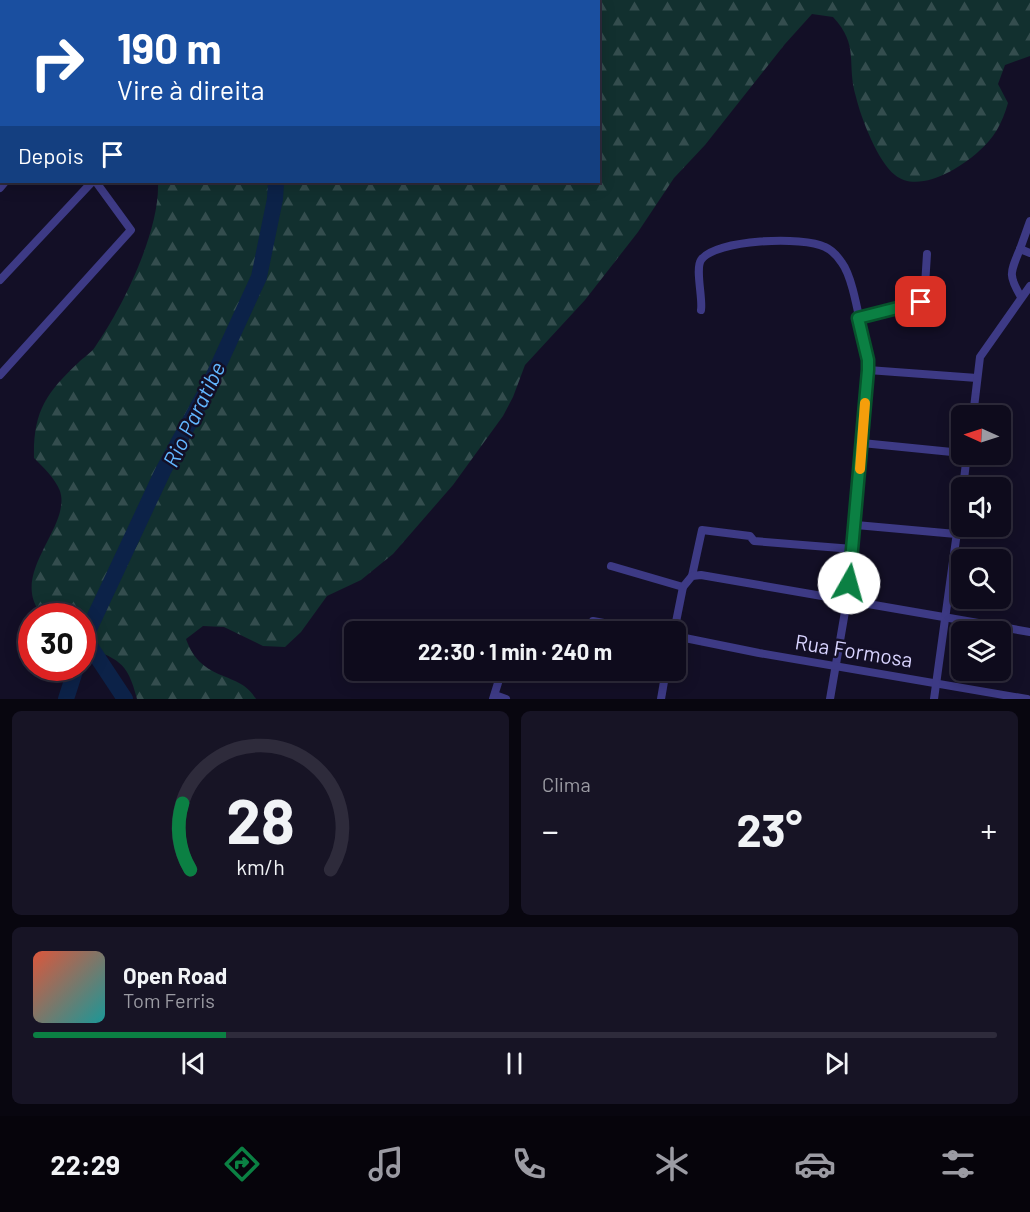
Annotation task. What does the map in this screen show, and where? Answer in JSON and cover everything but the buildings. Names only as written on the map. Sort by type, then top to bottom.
[{"type":"street","points":[[0,280],[93,183]]},
{"type":"street","points":[[0,375],[131,230],[95,183]]},
{"type":"street","points":[[1021,297],[1011,280],[1010,272],[1030,221]]},
{"type":"street","points":[[701,310],[699,268],[702,259],[731,247],[772,240],[812,243],[831,250],[846,270],[868,360],[868,370],[856,525],[847,600],[830,699]]},
{"type":"street","points":[[1020,249],[1030,254]]},
{"type":"street","points":[[857,315],[924,301],[927,254]]},
{"type":"street","points":[[974,405],[983,351],[1030,286]]},
{"type":"street","points":[[868,370],[977,378]]},
{"type":"street","points":[[862,443],[951,452]]},
{"type":"street","points":[[856,525],[951,534]]},
{"type":"street","points":[[677,621],[702,530],[750,536],[754,541],[853,549]]},
{"type":"street","points":[[934,699],[956,537]]},
{"type":"street","points":[[611,566],[687,581],[701,575],[1030,632]]},
{"type":"street","name":"Rua Formosa","points":[[686,638],[1027,699]]},
{"type":"street","points":[[499,681],[494,697],[506,699]]},
{"type":"street","points":[[661,699],[664,681]]},
{"type":"green space","points":[[600,0],[1030,0],[1030,56],[1005,65],[998,84],[1008,103],[997,130],[984,147],[970,159],[938,177],[915,182],[904,180],[889,169],[882,160],[866,127],[853,85],[850,46],[841,27],[833,17],[812,14],[785,44],[705,145],[674,178],[638,232],[585,300],[525,365],[503,416],[453,485],[393,554],[361,580],[327,596],[301,632],[285,647],[263,646],[224,627],[203,626],[186,639],[201,663],[241,684],[256,699],[137,699],[124,668],[112,658],[96,651],[96,603],[36,603],[34,600],[32,584],[35,568],[57,520],[61,505],[58,486],[34,458],[34,442],[39,416],[57,384],[92,351],[106,330],[138,268],[153,223],[158,183],[600,183]]},
{"type":"waterway","name":"Rio Paratibe","points":[[96,614],[163,471],[208,388],[259,277],[275,199],[276,183]]},
{"type":"waterway","name":"Rio Paratibe","points":[[96,655],[125,699]]},
{"type":"waterway","name":"Rio Paratibe","points":[[66,699],[72,681]]},
{"type":"slow traffic","points":[[860,469],[865,403]]},
{"type":"route","points":[[849,583],[856,525],[868,370],[868,360],[858,318],[893,311],[921,302]]}]
